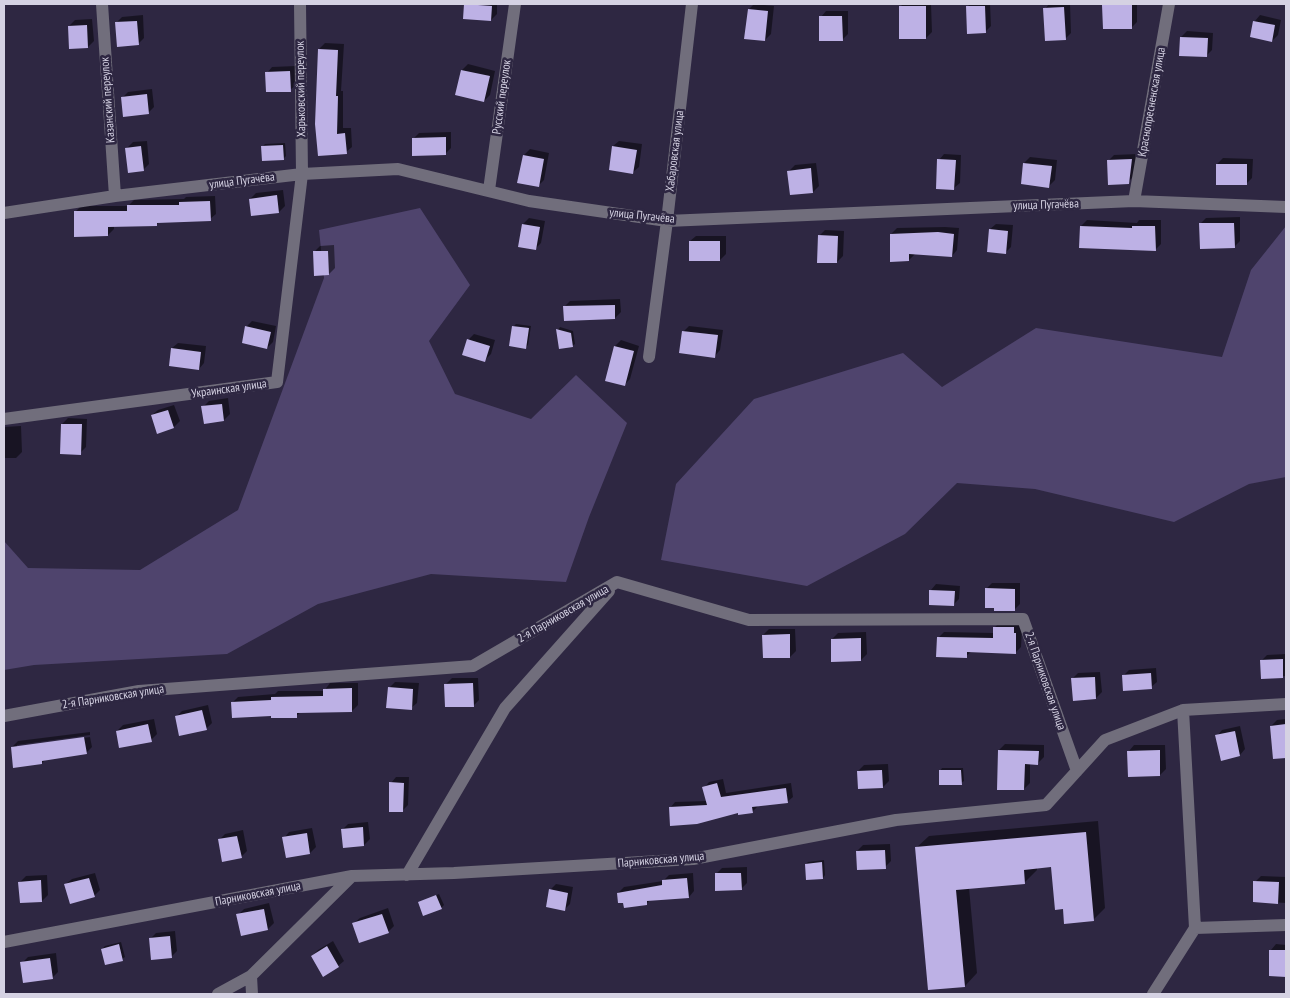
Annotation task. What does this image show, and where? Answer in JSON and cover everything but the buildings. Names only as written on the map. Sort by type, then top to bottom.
[{"type":"street","name":"Казанский переулок","points":[[102,4],[114,196]]},
{"type":"street","name":"Харьковский переулок","points":[[300,4],[302,174]]},
{"type":"street","name":"Русский переулок","points":[[489,190],[515,4]]},
{"type":"street","name":"Хабаровская улица","points":[[649,357],[692,4]]},
{"type":"street","name":"Краснопресненская улица","points":[[1134,201],[1170,4]]},
{"type":"street","name":"улица Пугачёва","points":[[4,213],[114,196],[302,174],[398,169],[529,201],[667,221],[1134,201],[1286,208]]},
{"type":"street","name":"Украинская улица","points":[[4,419],[277,382],[302,174]]},
{"type":"street","name":"2-я Парниковская улица","points":[[4,716],[139,690],[473,666],[617,582],[749,620],[1023,619],[1077,771]]},
{"type":"street","points":[[407,875],[505,708],[617,582]]},
{"type":"street","name":"Парниковская улица","points":[[4,942],[352,876],[407,875],[693,859],[896,820],[1046,805],[1105,740],[1183,710],[1286,704]]},
{"type":"street","points":[[1153,994],[1195,928],[1183,710]]},
{"type":"street","points":[[218,994],[250,976],[352,876]]},
{"type":"street","points":[[1195,928],[1286,925]]},
{"type":"street","points":[[250,976],[252,994]]},
{"type":"shaded area","points":[[420,208],[470,285],[429,341],[455,394],[531,419],[576,375],[627,423],[589,517],[566,582],[431,574],[318,604],[227,654],[34,665],[4,670],[4,541],[28,568],[140,570],[238,510],[324,278],[319,230]]},
{"type":"shaded area","points":[[1286,226],[1286,477],[1249,484],[1174,522],[1035,489],[957,483],[905,534],[807,586],[661,560],[676,484],[754,399],[903,353],[942,387],[1036,328],[1222,357],[1251,270]]}]
